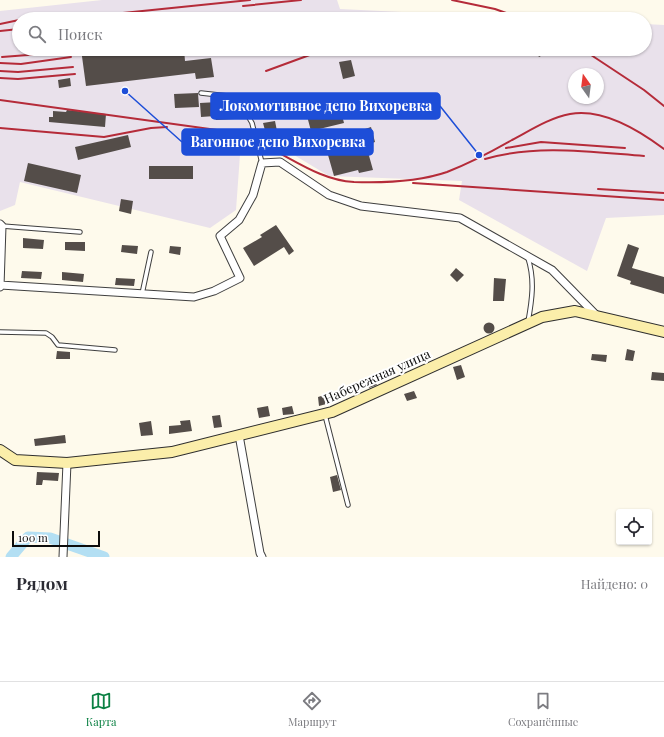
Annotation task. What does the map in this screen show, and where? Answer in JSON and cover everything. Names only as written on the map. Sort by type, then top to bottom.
[{"type":"street","points":[[1,225],[0,286],[194,297],[214,291],[240,278],[220,236],[239,220],[252,196],[262,163],[280,162],[329,195],[362,206],[460,218],[552,270],[598,317]]},
{"type":"street","name":"Набережная улица","points":[[0,450],[15,460],[67,463],[172,452],[325,414],[527,323],[542,317],[575,311],[664,332]]},
{"type":"street","points":[[239,435],[262,557]]},
{"type":"street","points":[[63,557],[67,463]]},
{"type":"lane","points":[[200,93],[237,97],[252,123],[262,163]]},
{"type":"lane","points":[[1,225],[80,232]]},
{"type":"lane","points":[[142,294],[151,252]]},
{"type":"lane","points":[[527,257],[532,271],[533,295],[527,323]]},
{"type":"lane","points":[[0,332],[46,333],[52,337],[58,345],[115,350]]},
{"type":"lane","points":[[325,414],[348,505]]},
{"type":"shaded area","points":[[102,0],[337,0],[340,9],[402,12],[12,12],[12,56],[652,56],[652,24],[664,25],[664,215],[606,218],[587,271],[459,200],[462,181],[329,176],[259,134],[241,141],[236,210],[210,228],[20,182],[15,205],[0,211],[0,11]]},
{"type":"building","points":[[82,56],[185,56],[185,61],[211,58],[214,77],[196,79],[195,73],[86,86]]},
{"type":"building","points":[[351,60],[355,76],[343,79],[339,62]]},
{"type":"building","points":[[70,78],[71,86],[59,88],[58,80]]},
{"type":"building","points":[[198,93],[199,107],[175,108],[174,94]]},
{"type":"building","points":[[218,98],[234,100],[235,119],[216,120],[215,116],[201,117],[200,103],[218,102]]},
{"type":"building","points":[[310,99],[312,106],[338,100],[344,123],[311,131],[307,116],[296,119],[292,103]]},
{"type":"building","points":[[67,110],[106,114],[105,127],[49,122],[49,117],[53,117],[53,111],[66,112]]},
{"type":"building","points":[[275,121],[277,131],[266,134],[263,123]]},
{"type":"building","points":[[371,127],[375,142],[369,144],[365,129]]},
{"type":"building","points":[[351,131],[355,148],[366,145],[373,170],[359,173],[358,170],[334,176],[328,155],[332,154],[328,137]]},
{"type":"building","points":[[128,135],[131,147],[78,160],[75,147]]},
{"type":"building","points":[[28,163],[81,175],[77,193],[24,181]]},
{"type":"building","points":[[149,166],[193,166],[193,179],[149,179]]},
{"type":"building","points":[[121,199],[133,201],[131,214],[119,211]]},
{"type":"building","points":[[276,225],[294,251],[289,255],[284,247],[254,266],[243,248],[262,237],[260,235]]},
{"type":"building","points":[[23,238],[44,240],[43,249],[23,248]]},
{"type":"building","points":[[65,242],[85,242],[85,251],[65,250]]},
{"type":"building","points":[[628,244],[639,248],[632,268],[664,277],[664,294],[630,284],[631,281],[617,276]]},
{"type":"building","points":[[122,245],[138,246],[137,254],[121,252]]},
{"type":"building","points":[[170,246],[181,247],[180,255],[169,253]]},
{"type":"building","points":[[456,268],[464,275],[457,282],[450,275]]},
{"type":"building","points":[[22,271],[42,272],[41,279],[21,278]]},
{"type":"building","points":[[62,272],[84,274],[83,282],[62,280]]},
{"type":"building","points":[[116,278],[135,279],[134,286],[115,285]]},
{"type":"building","points":[[494,278],[506,279],[504,301],[493,301]]},
{"type":"building","points":[[489,322],[493,324],[495,328],[493,332],[489,334],[485,332],[483,328],[485,324]]},
{"type":"building","points":[[627,349],[635,351],[633,361],[625,360]]},
{"type":"building","points":[[57,351],[70,352],[70,359],[56,359]]},
{"type":"building","points":[[592,354],[607,355],[606,362],[591,360]]},
{"type":"building","points":[[461,365],[465,377],[457,380],[453,367]]},
{"type":"building","points":[[388,370],[390,377],[369,388],[365,379]]},
{"type":"building","points":[[652,372],[664,373],[664,381],[651,380]]},
{"type":"building","points":[[414,391],[417,398],[407,401],[404,394]]},
{"type":"building","points":[[328,394],[330,403],[319,406],[318,397]]},
{"type":"building","points":[[268,406],[270,416],[259,418],[257,408]]},
{"type":"building","points":[[292,406],[294,414],[283,415],[282,408]]},
{"type":"building","points":[[220,415],[222,427],[214,428],[212,416]]},
{"type":"building","points":[[190,420],[192,431],[169,434],[169,426],[181,425],[180,421]]},
{"type":"building","points":[[151,421],[153,435],[141,436],[139,423]]},
{"type":"building","points":[[65,435],[66,443],[35,446],[34,439]]},
{"type":"building","points":[[37,472],[59,473],[58,481],[43,480],[42,485],[36,485]]},
{"type":"building","points":[[337,475],[341,490],[333,492],[330,477]]},
{"type":"waterway","points":[[11,557],[28,537],[50,538],[104,557]]},
{"type":"railway","points":[[133,12],[250,0]]},
{"type":"railway","points":[[243,6],[301,0]]},
{"type":"railway","points":[[452,0],[503,12]]},
{"type":"railway","points":[[0,24],[12,21]]},
{"type":"railway","points":[[0,31],[12,30]]},
{"type":"railway","points":[[2,57],[15,56]]},
{"type":"railway","points":[[266,71],[307,56]]},
{"type":"railway","points":[[593,56],[644,90],[664,106]]},
{"type":"railway","points":[[0,63],[21,64],[71,57]]},
{"type":"railway","points":[[0,71],[18,72],[73,67]]},
{"type":"railway","points":[[0,78],[18,79],[75,74]]},
{"type":"railway","points":[[0,100],[227,132],[257,142],[328,177],[354,182],[413,180],[447,172],[480,157],[547,121],[570,114],[595,114],[620,122],[644,135],[664,149]]},
{"type":"railway","points":[[0,128],[104,137],[151,128],[167,127]]},
{"type":"railway","points":[[506,148],[541,142],[625,148]]},
{"type":"railway","points":[[485,159],[505,154],[544,150],[584,151],[644,156]]},
{"type":"railway","points":[[413,183],[664,200]]},
{"type":"railway","points":[[598,189],[664,193]]},
{"type":"place","name":"Вагонное депо Вихоревка","points":[[125,91]]},
{"type":"place","name":"Локомотивное депо Вихоревка","points":[[479,155]]}]
